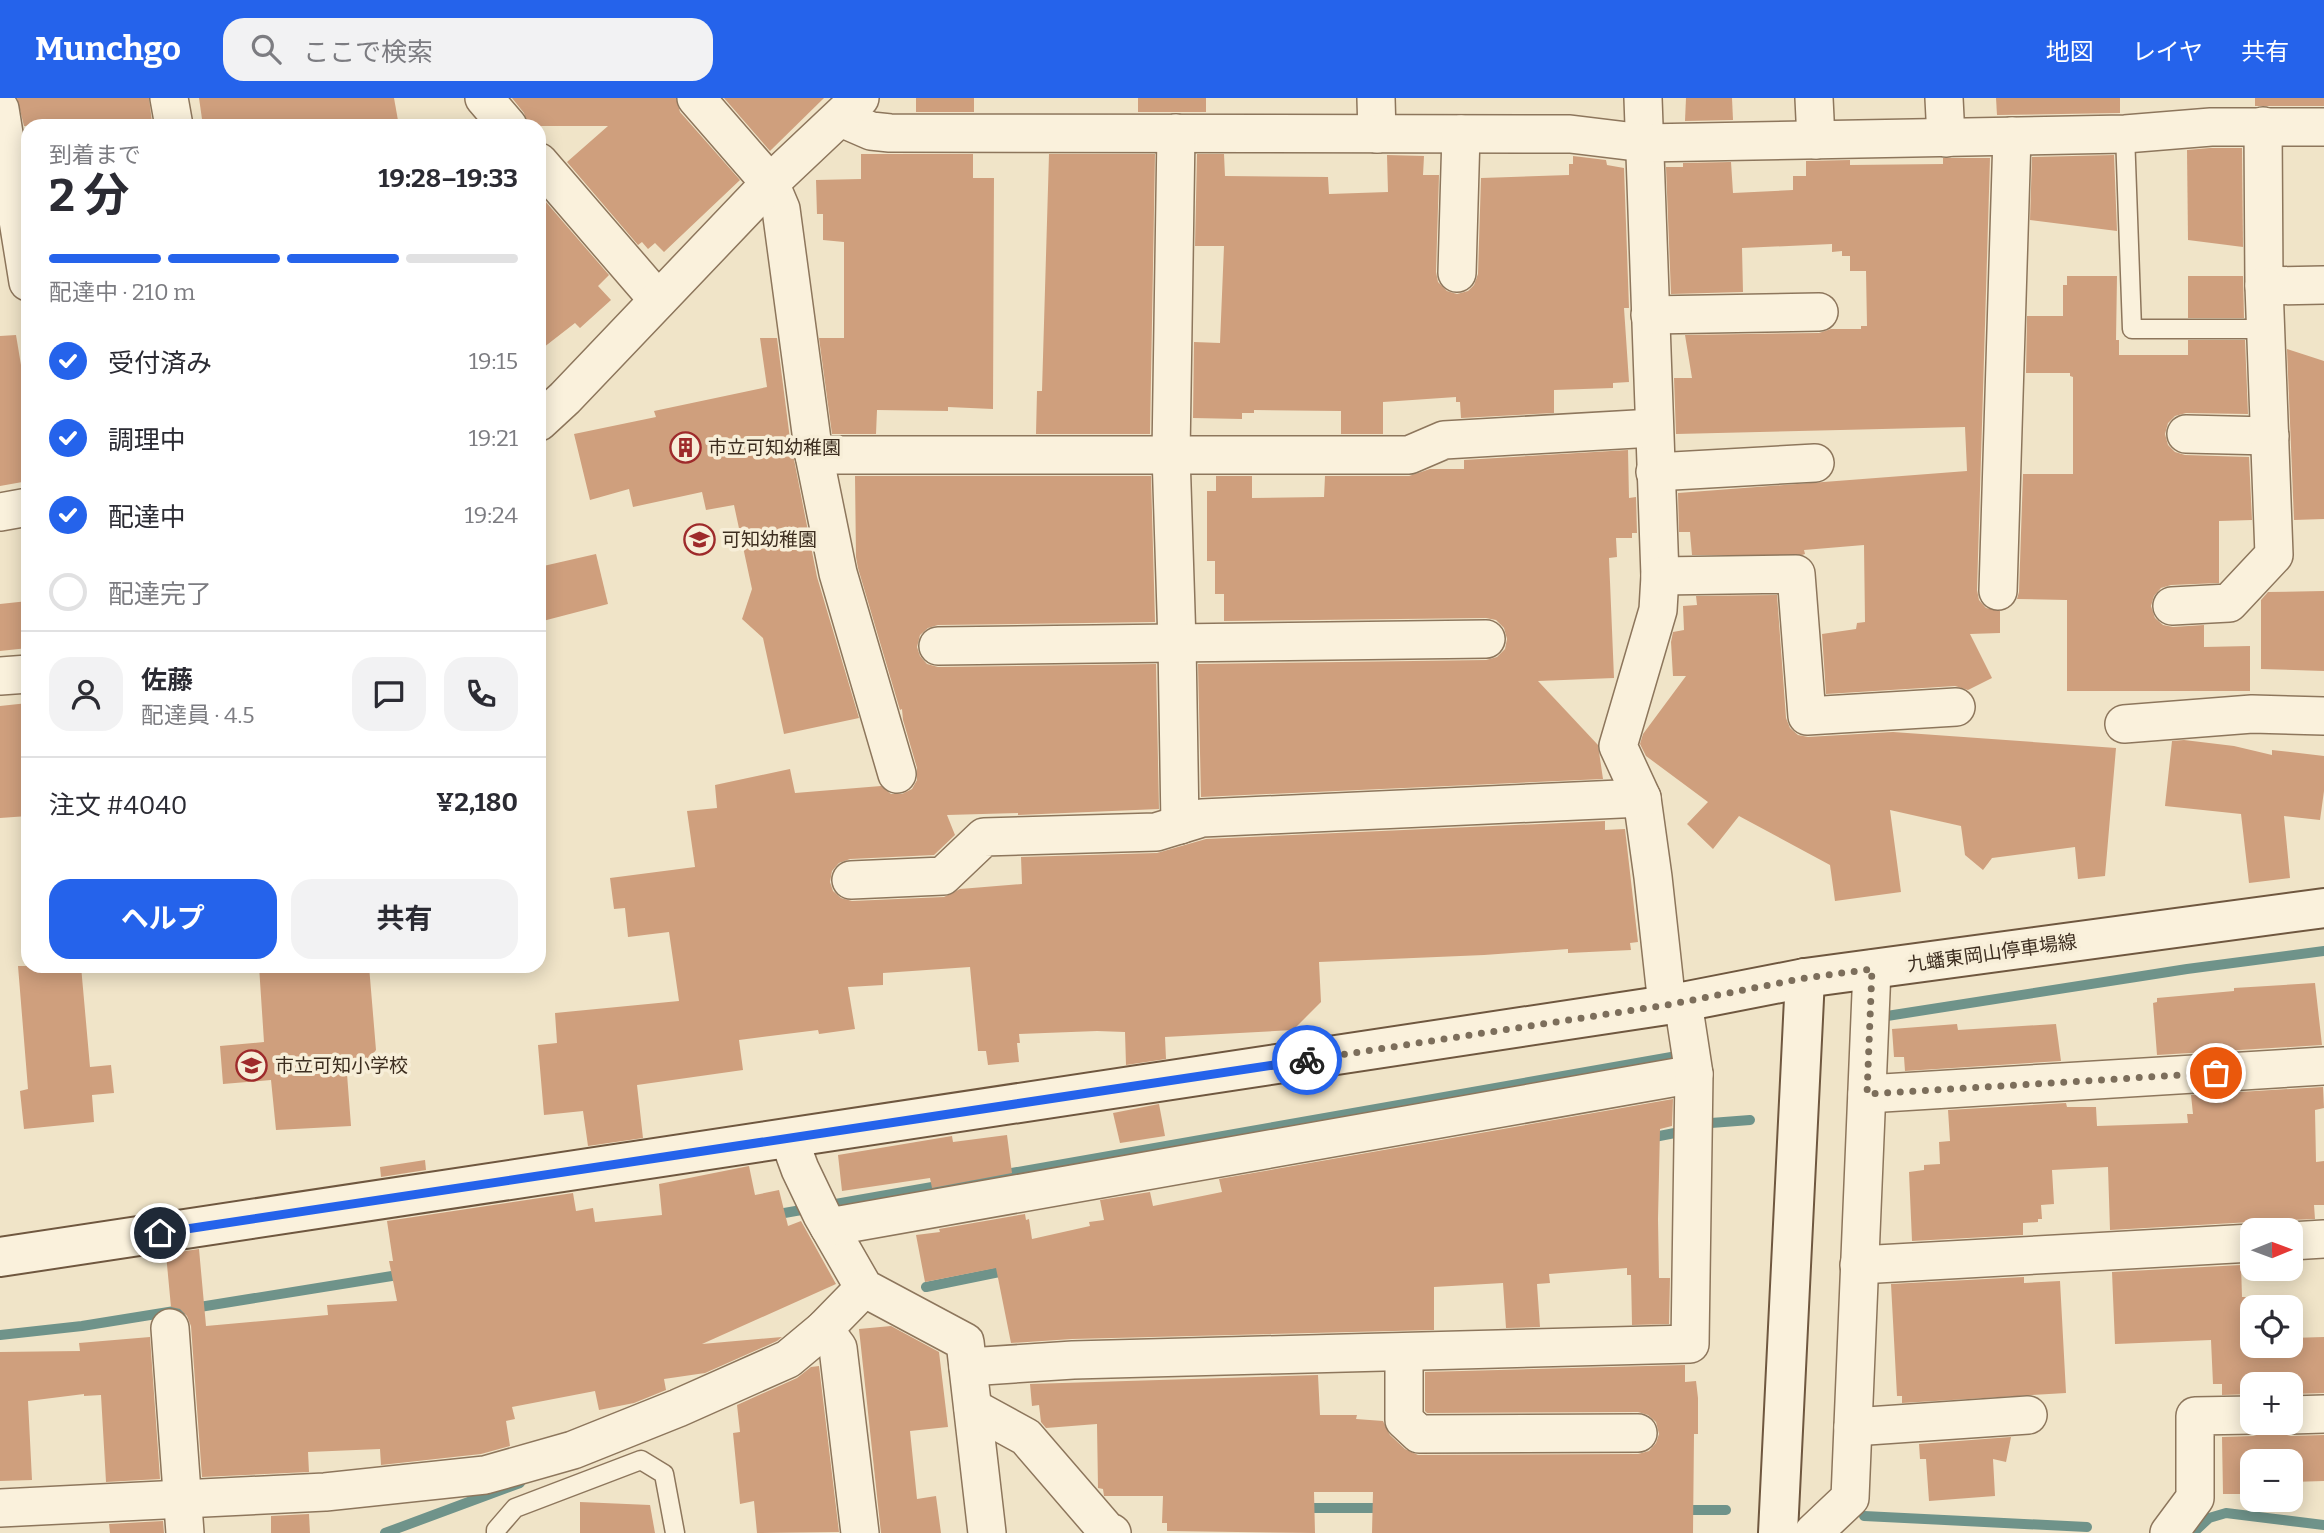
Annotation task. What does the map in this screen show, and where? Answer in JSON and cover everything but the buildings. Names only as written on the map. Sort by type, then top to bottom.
[{"type":"main road","name":"九蟠東岡山停車場線","points":[[0,1257],[1675,1004],[1805,978],[2324,908]]},
{"type":"main road","points":[[1778,1533],[1805,978]]},
{"type":"street","points":[[169,98],[172,119]]},
{"type":"street","points":[[484,98],[502,119]]},
{"type":"street","points":[[696,98],[770,183],[781,209],[814,455],[838,573],[897,774]]},
{"type":"street","points":[[1376,98],[1377,134]]},
{"type":"street","points":[[968,1367],[1073,1360],[1690,1344],[1694,1074],[1675,1004],[1642,798],[1618,747],[1658,610],[1660,576],[1643,98]]},
{"type":"street","points":[[1814,98],[1815,140]]},
{"type":"street","points":[[1944,98],[1946,138]]},
{"type":"street","points":[[0,108],[21,238]]},
{"type":"street","points":[[546,416],[770,183],[850,108],[871,131],[890,133],[1570,134],[1644,143],[2125,134],[2210,113],[2263,126],[2324,127]]},
{"type":"street","points":[[2172,606],[2229,603],[2274,555],[2264,286],[2263,126]]},
{"type":"street","points":[[1176,134],[1171,454],[1180,825]]},
{"type":"street","points":[[1457,273],[1461,134]]},
{"type":"street","points":[[1998,591],[2012,136]]},
{"type":"street","points":[[546,170],[658,300]]},
{"type":"street","points":[[2264,286],[2324,285]]},
{"type":"street","points":[[1650,315],[1819,312]]},
{"type":"street","points":[[814,455],[1409,455],[1444,440],[1653,428]]},
{"type":"street","points":[[2186,434],[2270,436]]},
{"type":"street","points":[[1656,472],[1815,463]]},
{"type":"street","points":[[0,512],[21,508]]},
{"type":"street","points":[[1660,576],[1796,574],[1807,716],[1956,707]]},
{"type":"street","points":[[938,646],[1486,639]]},
{"type":"street","points":[[0,676],[21,674]]},
{"type":"street","points":[[2123,724],[2252,714],[2324,716]]},
{"type":"street","points":[[851,880],[943,876],[985,836],[1156,832],[1202,818],[1642,798]]},
{"type":"street","points":[[1813,1533],[1850,1498],[1872,969]]},
{"type":"street","points":[[1867,1094],[2324,1066]]},
{"type":"street","points":[[822,1214],[1694,1074]]},
{"type":"street","points":[[789,1139],[822,1214],[864,1288],[965,1342],[988,1533]]},
{"type":"street","points":[[2303,1240],[2324,1239]]},
{"type":"street","points":[[1859,1265],[2240,1244]]},
{"type":"street","points":[[0,1508],[183,1516],[325,1492],[485,1475],[573,1450],[788,1359],[824,1329],[864,1288]]},
{"type":"street","points":[[170,1328],[183,1516]]},
{"type":"street","points":[[824,1329],[838,1348],[860,1533]]},
{"type":"street","points":[[1404,1353],[1404,1420],[1419,1434],[1638,1433]]},
{"type":"street","points":[[973,1408],[1026,1437],[1108,1532],[1112,1533]]},
{"type":"street","points":[[2303,1415],[2324,1414]]},
{"type":"street","points":[[1853,1427],[2028,1415]]},
{"type":"street","points":[[2169,1533],[2195,1498],[2195,1416],[2240,1415]]},
{"type":"lane","points":[[2125,134],[2132,329],[2266,329]]},
{"type":"lane","points":[[496,1533],[515,1508],[641,1460],[664,1474],[675,1533]]},
{"type":"waterway","points":[[1887,1016],[2187,969],[2324,951]]},
{"type":"waterway","points":[[773,1215],[1677,1056]]},
{"type":"waterway","points":[[1711,1123],[1750,1120]]},
{"type":"waterway","points":[[1649,1138],[1680,1132]]},
{"type":"waterway","points":[[926,1287],[1009,1270]]},
{"type":"waterway","points":[[0,1335],[82,1326],[404,1274]]},
{"type":"waterway","points":[[385,1533],[520,1483]]},
{"type":"waterway","points":[[1301,1508],[1387,1508]]},
{"type":"waterway","points":[[1679,1510],[1726,1510]]},
{"type":"waterway","points":[[2193,1533],[2209,1518],[2226,1513],[2324,1525]]},
{"type":"waterway","points":[[1864,1516],[2087,1527]]},
{"type":"way so far","points":[[1307,1060],[1667,1005],[1805,978],[1872,969],[1867,1094],[2216,1073]]},
{"type":"place","name":"市立可知幼稚園","points":[[685,447]]},
{"type":"place","name":"可知幼稚園","points":[[699,539]]},
{"type":"place","name":"市立可知小学校","points":[[252,1065]]},
{"type":"route","points":[[160,1233],[1307,1060]]}]
